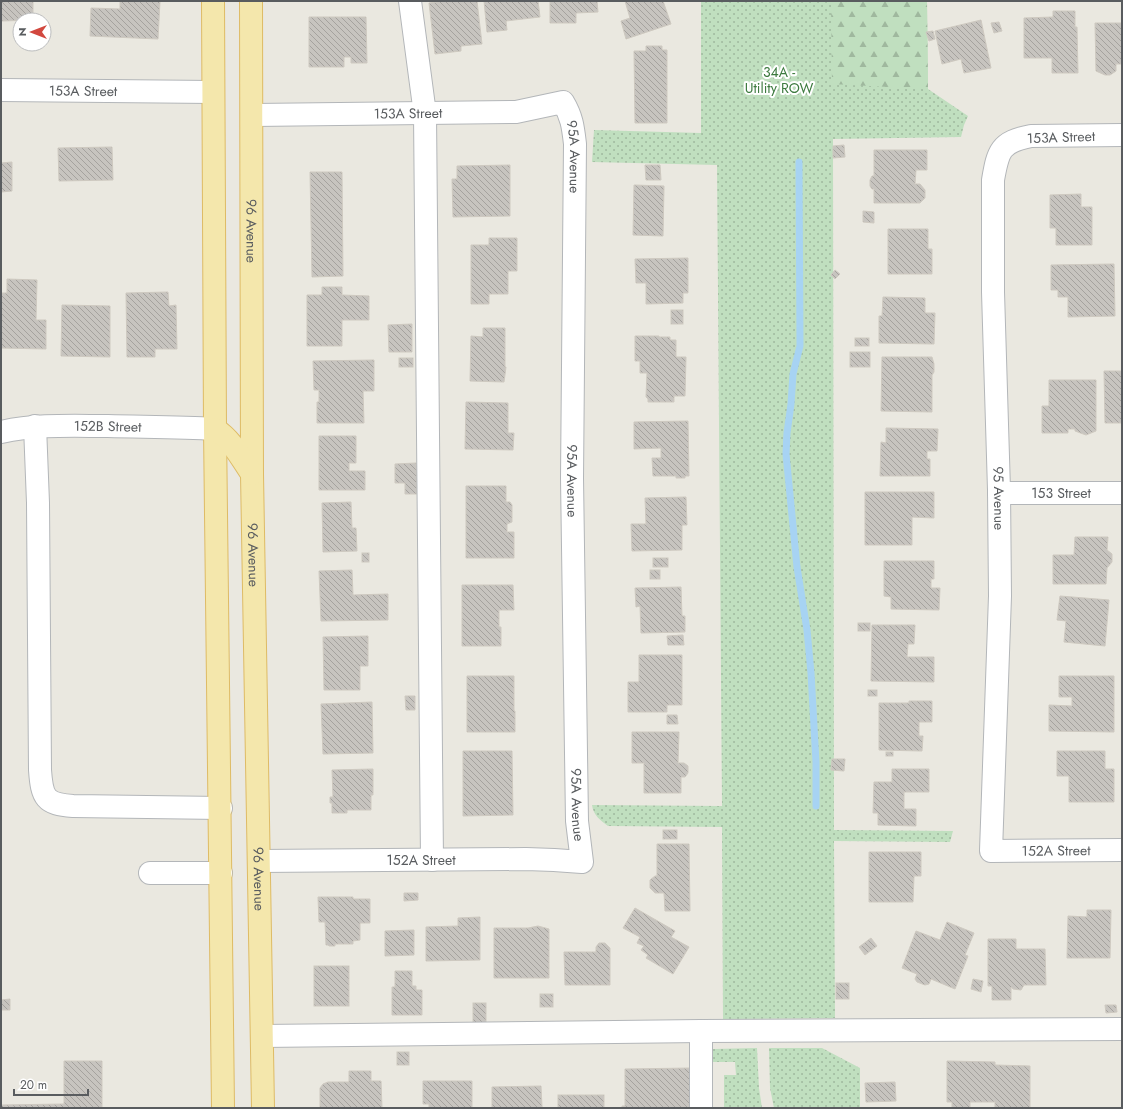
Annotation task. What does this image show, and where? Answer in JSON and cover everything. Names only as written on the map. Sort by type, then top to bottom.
[{"type":"main road","points":[[212,1],[215,429],[224,1108]]},
{"type":"main road","name":"96 Avenue","points":[[251,1],[252,474],[263,1108]]},
{"type":"main road","points":[[215,429],[224,435],[229,441],[252,474]]},
{"type":"street","points":[[410,1],[424,114],[432,860]]},
{"type":"street","name":"153A Street","points":[[1,90],[212,92]]},
{"type":"street","name":"153A Street","points":[[252,115],[516,112],[563,102]]},
{"type":"street","name":"95A Avenue","points":[[563,102],[573,122],[575,144],[572,478],[577,821],[582,862]]},
{"type":"street","name":"153A Street","points":[[1003,147],[1016,139],[1031,136],[1122,135]]},
{"type":"street","name":"95 Avenue","points":[[991,851],[1000,596],[999,493],[993,292],[993,180],[996,162],[1003,147]]},
{"type":"street","points":[[35,426],[38,503],[40,770],[41,783],[45,797],[47,800],[56,804],[73,806],[221,808]]},
{"type":"street","name":"152B Street","points":[[1,432],[35,426],[184,427],[215,429]]},
{"type":"street","name":"153 Street","points":[[999,493],[1122,492]]},
{"type":"street","name":"152A Street","points":[[991,851],[1122,850]]},
{"type":"street","name":"152A Street","points":[[259,861],[554,860],[582,862]]},
{"type":"street","points":[[150,873],[221,873]]},
{"type":"street","points":[[262,1036],[702,1031],[1122,1029]]},
{"type":"street","points":[[701,1108],[702,1031]]},
{"type":"green space","name":"34A - Utility ROW","points":[[701,1],[927,1],[928,89],[968,116],[961,137],[833,139],[834,830],[953,831],[950,842],[834,841],[835,1018],[723,1019],[722,827],[608,826],[596,815],[592,805],[722,806],[717,165],[592,162],[594,130],[701,133]]},
{"type":"green space","points":[[831,1],[927,1],[928,89],[832,84]]},
{"type":"green space","points":[[757,1048],[759,1088],[762,1108],[724,1108],[724,1075],[736,1075],[735,1062],[713,1062],[713,1049]]},
{"type":"green space","points":[[769,1048],[822,1048],[860,1068],[860,1108],[774,1108],[770,1088]]},
{"type":"building","points":[[1,1],[33,1],[33,12],[12,12],[12,21],[1,21]]},
{"type":"building","points":[[120,1],[160,1],[158,39],[90,36],[91,8],[120,9]]},
{"type":"building","points":[[443,1],[477,1],[482,44],[461,46],[461,51],[435,54],[429,3]]},
{"type":"building","points":[[484,1],[538,1],[540,17],[506,21],[507,30],[487,32]]},
{"type":"building","points":[[550,1],[597,1],[598,12],[576,13],[576,23],[550,23]]},
{"type":"building","points":[[625,1],[663,1],[671,24],[626,39],[621,21],[630,18]]},
{"type":"building","points":[[1053,11],[1075,11],[1075,27],[1077,27],[1078,73],[1052,73],[1052,58],[1024,58],[1024,18],[1053,17]]},
{"type":"building","points":[[309,17],[366,17],[367,63],[351,63],[351,57],[344,57],[344,67],[309,67]]},
{"type":"building","points":[[981,20],[991,68],[964,73],[961,59],[942,64],[935,31]]},
{"type":"building","points":[[999,22],[1002,31],[994,33],[991,23]]},
{"type":"building","points":[[1095,23],[1122,23],[1122,64],[1116,64],[1116,71],[1110,75],[1105,75],[1096,71]]},
{"type":"building","points":[[933,31],[935,39],[929,41],[926,32]]},
{"type":"building","points":[[646,46],[662,46],[662,50],[667,50],[667,123],[635,123],[634,51],[646,51]]},
{"type":"building","points":[[844,145],[845,157],[833,158],[833,146]]},
{"type":"building","points":[[112,147],[113,180],[59,181],[58,148]]},
{"type":"building","points":[[874,150],[927,150],[927,170],[916,170],[915,184],[920,184],[925,190],[925,198],[920,203],[874,203],[874,189],[870,186],[870,180],[872,176],[874,176]]},
{"type":"building","points":[[12,162],[12,191],[1,192],[1,163]]},
{"type":"building","points":[[510,165],[510,216],[453,217],[452,179],[457,179],[457,166]]},
{"type":"building","points":[[645,165],[660,165],[661,180],[646,180]]},
{"type":"building","points":[[310,172],[342,172],[343,276],[312,277]]},
{"type":"building","points":[[634,185],[664,186],[663,236],[633,235]]},
{"type":"building","points":[[1081,194],[1081,207],[1092,207],[1092,245],[1056,245],[1056,228],[1050,228],[1050,195]]},
{"type":"building","points":[[863,211],[874,212],[874,223],[863,222]]},
{"type":"building","points":[[888,229],[928,229],[928,249],[932,249],[932,274],[888,274]]},
{"type":"building","points":[[489,238],[517,238],[517,271],[508,271],[508,294],[489,294],[489,304],[471,304],[471,245],[489,245]]},
{"type":"building","points":[[688,258],[688,293],[683,293],[683,303],[646,304],[646,283],[636,283],[635,259]]},
{"type":"building","points":[[1114,264],[1115,316],[1068,317],[1068,297],[1058,297],[1058,290],[1051,290],[1051,265]]},
{"type":"building","points":[[835,270],[840,274],[835,279],[831,275]]},
{"type":"building","points":[[7,279],[37,280],[36,320],[46,320],[46,349],[1,348],[1,293],[7,293]]},
{"type":"building","points":[[322,287],[342,287],[342,295],[369,296],[369,320],[342,320],[342,346],[307,346],[307,295],[322,295]]},
{"type":"building","points":[[168,292],[169,306],[176,305],[177,349],[155,349],[155,357],[127,357],[126,293]]},
{"type":"building","points":[[883,297],[925,298],[925,313],[935,313],[934,344],[879,343],[879,316],[882,316]]},
{"type":"building","points":[[62,305],[110,306],[110,357],[61,356]]},
{"type":"building","points":[[671,310],[683,310],[683,324],[671,324]]},
{"type":"building","points":[[412,324],[412,352],[389,352],[388,325]]},
{"type":"building","points":[[483,328],[505,328],[506,367],[504,382],[470,381],[471,336],[483,337]]},
{"type":"building","points":[[635,336],[670,337],[670,340],[676,340],[676,357],[686,357],[685,396],[674,396],[674,402],[648,402],[646,397],[647,373],[640,373],[640,361],[635,361]]},
{"type":"building","points":[[855,338],[869,338],[869,346],[855,346]]},
{"type":"building","points":[[850,352],[870,352],[870,367],[850,367]]},
{"type":"building","points":[[882,357],[932,357],[934,372],[932,375],[932,412],[881,411]]},
{"type":"building","points":[[399,358],[413,358],[413,367],[399,367]]},
{"type":"building","points":[[374,360],[374,391],[363,391],[364,423],[317,423],[317,402],[319,402],[319,390],[314,390],[313,361]]},
{"type":"building","points":[[1104,371],[1122,371],[1122,423],[1105,423]]},
{"type":"building","points":[[1049,380],[1096,380],[1096,431],[1086,435],[1075,431],[1075,429],[1068,429],[1068,433],[1042,433],[1042,406],[1049,406]]},
{"type":"building","points":[[466,402],[508,403],[508,433],[514,433],[513,450],[465,449]]},
{"type":"building","points":[[688,421],[689,476],[685,476],[685,478],[676,478],[676,476],[653,476],[652,458],[661,458],[661,448],[634,449],[634,422]]},
{"type":"building","points":[[886,428],[938,429],[937,451],[927,451],[927,459],[930,459],[930,476],[880,476],[881,442],[886,443]]},
{"type":"building","points":[[319,436],[356,436],[356,463],[349,463],[349,471],[365,471],[365,490],[319,490]]},
{"type":"building","points":[[416,463],[417,494],[405,494],[405,483],[395,483],[395,464]]},
{"type":"building","points":[[466,486],[506,486],[506,502],[510,502],[512,505],[512,522],[507,524],[507,532],[514,532],[514,558],[466,558]]},
{"type":"building","points":[[865,492],[934,492],[934,518],[912,517],[912,545],[865,545]]},
{"type":"building","points":[[686,497],[687,525],[682,525],[682,550],[632,551],[631,524],[646,524],[645,498]]},
{"type":"building","points":[[351,502],[352,528],[356,528],[357,551],[323,552],[322,503]]},
{"type":"building","points":[[1075,537],[1108,537],[1107,550],[1112,554],[1112,562],[1107,568],[1106,584],[1053,584],[1053,555],[1074,555]]},
{"type":"building","points":[[362,553],[369,553],[369,562],[362,562]]},
{"type":"building","points":[[653,558],[668,558],[668,567],[653,567]]},
{"type":"building","points":[[884,561],[934,561],[934,579],[931,579],[931,588],[940,588],[939,610],[891,609],[891,597],[884,596]]},
{"type":"building","points":[[352,570],[353,595],[388,594],[388,620],[321,621],[319,571]]},
{"type":"building","points":[[650,570],[660,570],[660,579],[650,579]]},
{"type":"building","points":[[462,585],[513,585],[514,610],[499,610],[501,646],[462,646]]},
{"type":"building","points":[[681,587],[682,616],[685,616],[685,632],[641,633],[640,606],[636,607],[635,588]]},
{"type":"building","points":[[1060,596],[1109,600],[1105,646],[1064,642],[1066,621],[1057,620]]},
{"type":"building","points":[[858,623],[870,623],[870,631],[858,631]]},
{"type":"building","points":[[872,625],[915,625],[914,644],[908,644],[907,657],[934,657],[934,682],[871,681]]},
{"type":"building","points":[[683,635],[684,645],[668,645],[667,636]]},
{"type":"building","points":[[368,636],[368,666],[360,666],[360,690],[324,690],[323,637]]},
{"type":"building","points":[[639,655],[682,655],[682,705],[667,705],[667,712],[628,712],[628,682],[639,682]]},
{"type":"building","points":[[467,676],[514,676],[515,732],[467,732]]},
{"type":"building","points":[[1059,676],[1114,676],[1114,732],[1049,731],[1049,705],[1072,706],[1072,697],[1059,697]]},
{"type":"building","points":[[868,690],[877,690],[877,696],[868,696]]},
{"type":"building","points":[[405,696],[415,696],[415,710],[406,710]]},
{"type":"building","points":[[909,701],[932,701],[932,722],[919,722],[919,736],[923,736],[922,751],[879,750],[879,703],[909,703]]},
{"type":"building","points":[[372,702],[373,753],[323,754],[321,704]]},
{"type":"building","points":[[667,715],[677,715],[678,724],[667,724]]},
{"type":"building","points":[[632,732],[679,732],[678,763],[684,763],[688,766],[688,773],[685,777],[681,777],[681,793],[644,793],[644,763],[632,763]]},
{"type":"building","points":[[463,751],[512,751],[513,815],[463,816]]},
{"type":"building","points":[[1057,751],[1105,751],[1105,769],[1114,769],[1114,802],[1069,802],[1069,776],[1057,776]]},
{"type":"building","points":[[886,752],[893,752],[893,756],[886,756]]},
{"type":"building","points":[[832,759],[845,759],[844,771],[831,770]]},
{"type":"building","points":[[373,769],[373,795],[371,795],[371,810],[347,810],[347,813],[332,813],[332,803],[330,803],[330,797],[333,797],[332,770]]},
{"type":"building","points":[[892,769],[929,769],[929,792],[904,792],[904,809],[916,809],[916,826],[878,825],[878,813],[873,813],[874,782],[892,782]]},
{"type":"building","points":[[663,830],[677,830],[677,839],[663,839]]},
{"type":"building","points":[[657,844],[689,844],[690,911],[665,911],[664,893],[655,893],[650,888],[650,880],[657,876]]},
{"type":"building","points":[[869,852],[921,852],[921,876],[914,876],[913,902],[869,902]]},
{"type":"building","points":[[404,893],[418,893],[418,900],[404,901]]},
{"type":"building","points":[[318,897],[353,897],[353,899],[370,899],[370,923],[360,923],[360,940],[353,941],[353,944],[335,944],[335,946],[326,945],[325,922],[319,922]]},
{"type":"building","points":[[635,908],[675,931],[671,937],[689,947],[673,974],[646,958],[648,955],[641,950],[644,946],[637,943],[640,937],[623,928]]},
{"type":"building","points":[[1087,910],[1111,910],[1110,958],[1067,958],[1068,916],[1087,917]]},
{"type":"building","points":[[480,917],[480,960],[426,961],[426,927],[458,926],[458,918]]},
{"type":"building","points":[[947,922],[974,933],[965,955],[968,956],[955,989],[931,979],[929,984],[925,985],[917,982],[915,979],[917,974],[902,968],[916,931],[940,940]]},
{"type":"building","points":[[538,926],[549,929],[549,978],[494,978],[494,928],[528,928]]},
{"type":"building","points":[[414,930],[414,955],[385,956],[385,931]]},
{"type":"building","points":[[871,938],[877,946],[865,955],[859,947]]},
{"type":"building","points":[[988,939],[1016,939],[1016,949],[1045,949],[1046,985],[1024,985],[1021,990],[1013,989],[1011,987],[1011,1000],[992,1000],[992,986],[988,986]]},
{"type":"building","points":[[599,943],[605,943],[610,948],[610,985],[565,985],[564,952],[596,952],[596,947]]},
{"type":"building","points":[[314,966],[349,966],[349,1006],[314,1006]]},
{"type":"building","points":[[395,971],[412,971],[412,986],[416,986],[416,990],[422,990],[422,1015],[392,1015],[392,987],[395,987]]},
{"type":"building","points":[[973,979],[983,981],[981,992],[971,989]]},
{"type":"building","points":[[836,983],[849,983],[849,999],[836,999]]},
{"type":"building","points":[[540,994],[553,994],[553,1007],[540,1007]]},
{"type":"building","points":[[10,999],[10,1010],[1,1010],[1,1000]]},
{"type":"building","points":[[473,1003],[486,1003],[486,1023],[473,1023]]},
{"type":"building","points":[[1105,1005],[1116,1005],[1117,1012],[1106,1013]]},
{"type":"building","points":[[397,1052],[409,1052],[409,1065],[397,1065]]},
{"type":"building","points":[[64,1061],[102,1061],[102,1108],[1,1108],[1,1105],[64,1104]]},
{"type":"building","points":[[947,1061],[995,1062],[995,1065],[1030,1066],[1030,1108],[995,1108],[995,1102],[970,1102],[970,1108],[952,1108],[952,1102],[947,1102]]},
{"type":"building","points":[[691,1068],[694,1108],[622,1108],[622,1106],[625,1106],[625,1069]]},
{"type":"building","points":[[349,1071],[371,1071],[371,1081],[381,1081],[382,1108],[320,1108],[320,1088],[323,1084],[328,1082],[349,1082]]},
{"type":"building","points":[[423,1081],[472,1081],[472,1108],[429,1108],[429,1104],[423,1104]]},
{"type":"building","points":[[895,1082],[896,1101],[866,1102],[865,1083]]},
{"type":"building","points":[[541,1086],[542,1107],[544,1108],[492,1108],[492,1087]]},
{"type":"building","points":[[558,1095],[604,1095],[604,1108],[558,1108]]},
{"type":"waterway","points":[[799,162],[800,346],[793,374],[786,454],[797,567],[807,630],[811,673],[816,762],[816,806]]}]
